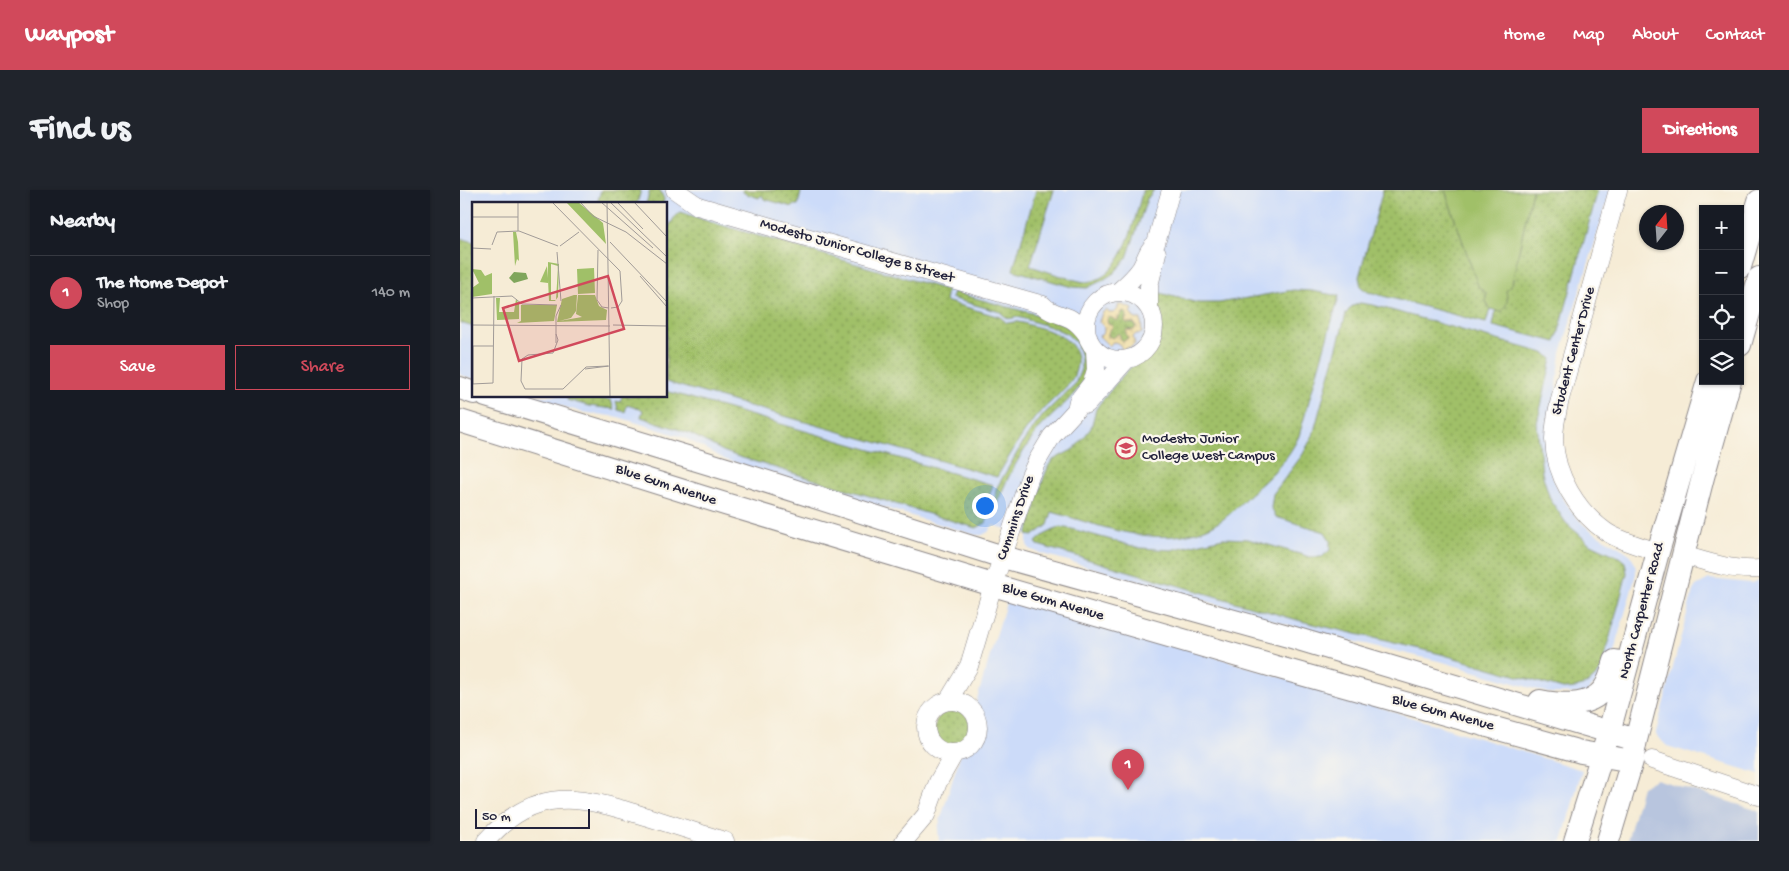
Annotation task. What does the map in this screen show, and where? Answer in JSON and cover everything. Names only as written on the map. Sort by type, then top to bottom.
[{"type":"main road","points":[[1744,253],[1759,201]]},
{"type":"main road","points":[[1741,340],[1759,278]]},
{"type":"main road","name":"North Carpenter Road","points":[[1575,841],[1609,732],[1658,552],[1707,385]]},
{"type":"main road","name":"North Carpenter Road","points":[[1608,841],[1640,754],[1683,555],[1729,385]]},
{"type":"main road","name":"Blue Gum Avenue","points":[[493,398],[742,474],[1003,557],[1425,676],[1609,732],[1640,754]]},
{"type":"main road","name":"Blue Gum Avenue","points":[[460,421],[993,585],[1292,671],[1600,756],[1640,754]]},
{"type":"main road","points":[[1425,676],[1554,704],[1568,704],[1592,698],[1602,692],[1610,678],[1638,583],[1658,552]]},
{"type":"street","name":"Modesto Junior College B Street","points":[[675,190],[691,202],[705,208],[1043,305],[1047,310],[1073,320],[1092,342]]},
{"type":"street","points":[[1149,308],[1135,296],[1118,292],[1096,302],[1088,316],[1086,326],[1092,342],[1109,358],[1127,359],[1139,353],[1150,341],[1154,324],[1149,308],[1149,286],[1158,250],[1156,243],[1171,190]]},
{"type":"street","name":"Student Center Drive","points":[[1618,190],[1560,398],[1555,423],[1556,456],[1560,471],[1571,494],[1588,516],[1606,532],[1658,552]]},
{"type":"street","points":[[1118,292],[1135,276],[1150,248],[1156,243]]},
{"type":"street","name":"Modesto Junior College B Street","points":[[1043,305],[1049,302],[1075,306],[1096,302]]},
{"type":"street","name":"Cummins Drive","points":[[1076,410],[1078,401],[1088,390],[1094,376],[1092,342]]},
{"type":"street","name":"Cummins Drive","points":[[969,666],[969,707],[979,725],[978,733],[975,741],[969,748],[962,752],[946,752],[930,743],[926,735],[927,717],[932,709],[948,701],[969,666],[993,585],[1024,492],[1037,461],[1059,427],[1076,410],[1083,408],[1100,391],[1127,359]]},
{"type":"street","points":[[1683,555],[1728,567],[1759,570]]},
{"type":"street","points":[[948,701],[957,701],[969,707]]},
{"type":"street","name":"Cummins Drive","points":[[904,841],[926,815],[946,752]]},
{"type":"street","name":"Blue Gum Avenue","points":[[1640,754],[1759,796]]},
{"type":"street","points":[[486,841],[498,828],[524,810],[546,802],[568,799],[583,799],[619,808],[725,841]]},
{"type":"shaded area","name":"Modesto Junior College West Campus","points":[[460,190],[1611,190],[1561,353],[1548,454],[1552,476],[1561,495],[1573,513],[1584,525],[1631,555],[1636,573],[1610,666],[1586,694],[1548,693],[1443,662],[1313,632],[1037,552],[1030,549],[1027,545],[1027,535],[993,525],[988,532],[982,535],[975,535],[726,460],[683,437],[618,417],[581,412],[536,398],[668,398],[668,202],[472,202],[472,378],[460,375]]},
{"type":"shaded area","points":[[1709,579],[1751,583],[1759,580],[1759,774],[1667,746],[1656,735],[1693,591],[1696,586]]},
{"type":"shaded area","points":[[1009,593],[1582,770],[1562,841],[939,841],[938,828]]},
{"type":"shaded area","points":[[1656,779],[1759,811],[1759,841],[1627,841],[1642,787]]},
{"type":"green space","points":[[601,190],[641,190],[638,202],[598,202]]},
{"type":"green space","points":[[650,190],[660,190],[663,202],[647,202]]},
{"type":"green space","points":[[742,190],[793,190],[801,192],[798,205],[793,207],[764,199],[762,195],[759,198],[744,193]]},
{"type":"green space","points":[[1036,190],[1054,190],[1030,266],[1086,282],[1099,279],[1110,271],[1125,246],[1143,190],[1154,190],[1147,199],[1127,258],[1114,273],[1087,288],[1072,287],[1013,270]]},
{"type":"green space","points":[[1383,190],[1445,190],[1478,285],[1486,293],[1486,301],[1490,309],[1486,323],[1368,292],[1361,287],[1359,277]]},
{"type":"green space","points":[[1445,190],[1532,190],[1512,283],[1506,291],[1507,302],[1501,312],[1490,309],[1486,301],[1486,293],[1478,286]]},
{"type":"green space","points":[[1532,190],[1598,190],[1556,342],[1493,326],[1496,311],[1501,311],[1506,291],[1512,283]]},
{"type":"green space","points":[[681,212],[947,290],[945,301],[1000,317],[1007,323],[1021,322],[1054,333],[1068,341],[1076,354],[1077,363],[1073,378],[1034,419],[997,477],[668,383],[668,228],[676,215]]},
{"type":"green space","points":[[460,238],[472,241],[472,326],[460,323]]},
{"type":"green space","points":[[1293,290],[1339,296],[1299,436],[1290,453],[1265,481],[1219,522],[1199,531],[1178,536],[1136,534],[1115,530],[1052,512],[1048,525],[1033,536],[1027,535],[1049,465],[1053,460],[1074,449],[1091,428],[1096,409],[1100,403],[1128,370],[1149,355],[1157,346],[1161,325],[1156,292],[1198,303],[1219,303]]},
{"type":"green space","points":[[953,292],[1061,323],[1073,331],[1080,339],[1088,362],[1086,374],[1081,385],[1036,433],[1017,461],[1001,493],[995,514],[993,514],[996,489],[1025,439],[1044,414],[1075,384],[1081,369],[1081,357],[1077,344],[1067,334],[1018,317],[1008,319],[1000,312],[951,298]]},
{"type":"green space","points":[[1360,303],[1547,354],[1552,359],[1537,423],[1542,473],[1550,499],[1566,523],[1589,543],[1619,557],[1625,562],[1627,573],[1601,670],[1589,682],[1580,687],[1563,689],[1441,654],[1301,621],[1038,545],[1036,542],[1044,535],[1060,527],[1140,548],[1171,550],[1223,538],[1248,539],[1310,557],[1322,557],[1330,550],[1330,540],[1325,532],[1276,517],[1271,508],[1273,494],[1303,454],[1313,435],[1346,314],[1351,307]]},
{"type":"green space","points":[[1124,311],[1127,314],[1125,319],[1131,324],[1134,323],[1136,328],[1133,331],[1129,329],[1128,338],[1124,341],[1121,340],[1119,333],[1113,338],[1108,336],[1113,326],[1108,324],[1107,320],[1110,317],[1117,321]]},
{"type":"green space","points":[[668,392],[993,485],[990,493],[986,523],[976,528],[736,456],[689,433],[641,417],[643,410],[627,405],[625,412],[618,410],[616,401],[620,402],[621,398],[668,398]]},
{"type":"green space","points":[[568,398],[590,398],[611,400],[614,409],[589,406],[567,400]]},
{"type":"green space","points":[[953,710],[965,716],[971,728],[965,740],[953,746],[941,740],[935,728],[941,716]]},
{"type":"sand","points":[[1118,305],[1123,305],[1133,309],[1131,313],[1133,317],[1141,319],[1142,333],[1136,334],[1133,337],[1135,344],[1122,350],[1118,343],[1113,342],[1109,346],[1099,336],[1104,330],[1099,322],[1102,313],[1106,310],[1110,313],[1114,312]],"holes":[[[1123,311],[1127,314],[1125,321],[1127,323],[1134,323],[1136,326],[1134,330],[1126,330],[1128,338],[1124,341],[1121,340],[1119,333],[1113,338],[1108,336],[1113,326],[1108,324],[1107,320],[1110,317],[1117,321]]]},
{"type":"place","name":"Modesto Junior College West Campus","points":[[1126,448]]},
{"type":"place","name":"The Home Depot","points":[[1128,790]]}]
